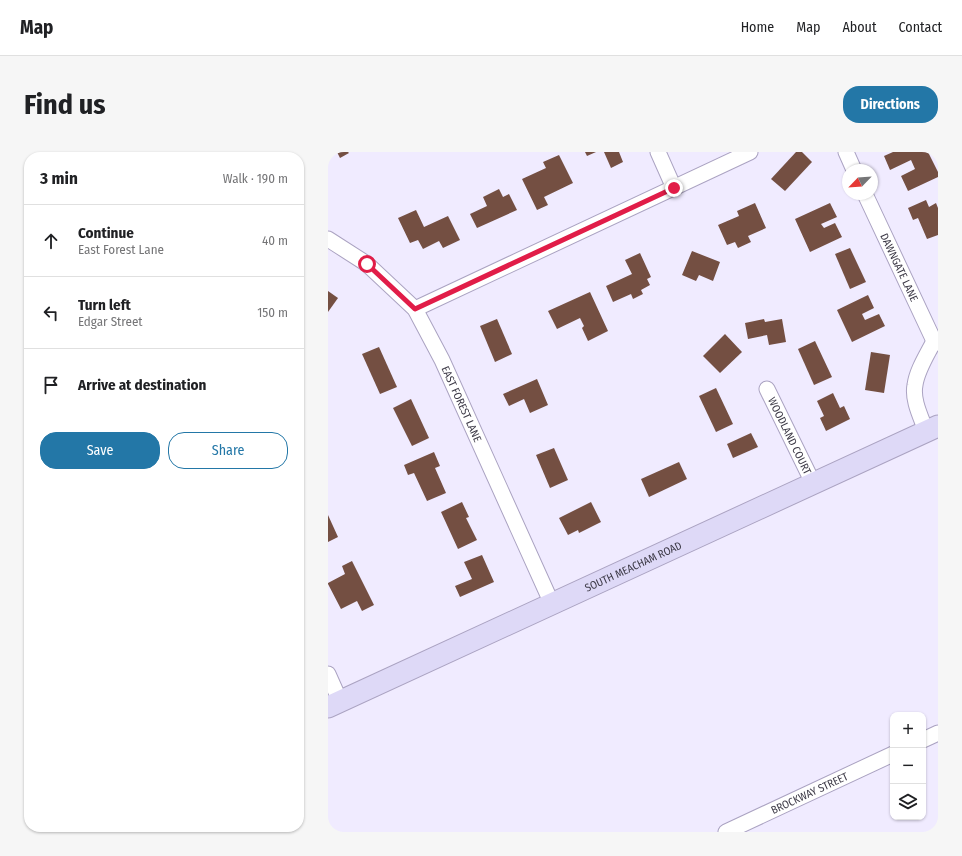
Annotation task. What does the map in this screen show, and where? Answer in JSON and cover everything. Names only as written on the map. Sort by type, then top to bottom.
[{"type":"main road","name":"SOUTH MEACHAM ROAD","points":[[334,704],[932,429]]},
{"type":"street","points":[[658,152],[674,188]]},
{"type":"street","points":[[415,309],[750,152]]},
{"type":"street","points":[[846,152],[851,164]]},
{"type":"street","name":"DAWNGATE LANE","points":[[868,200],[936,342],[920,367],[914,386],[916,403],[932,429]]},
{"type":"street","name":"EAST FOREST LANE","points":[[328,238],[367,264],[415,309],[442,360],[552,604]]},
{"type":"street","name":"WOODLAND COURT","points":[[768,389],[813,483]]},
{"type":"street","points":[[328,674],[334,704]]},
{"type":"street","points":[[926,739],[938,733]]},
{"type":"street","name":"BROCKWAY STREET","points":[[726,832],[890,755]]},
{"type":"building","points":[[337,152],[348,152],[349,153],[340,158]]},
{"type":"building","points":[[585,152],[596,152],[587,156]]},
{"type":"building","points":[[604,152],[619,152],[623,162],[611,168]]},
{"type":"building","points":[[796,152],[802,152],[812,162],[785,191],[771,179]]},
{"type":"building","points":[[893,152],[928,152],[938,172],[938,177],[908,191],[901,176],[915,169],[911,160],[890,170],[884,156]]},
{"type":"building","points":[[559,155],[573,183],[544,197],[548,205],[537,210],[522,179],[546,168],[543,162]]},
{"type":"building","points":[[499,189],[503,197],[509,194],[517,210],[477,228],[470,214],[487,206],[483,197]]},
{"type":"building","points":[[926,200],[929,207],[936,203],[938,208],[938,235],[927,239],[918,218],[913,220],[908,208]]},
{"type":"building","points":[[755,203],[766,228],[748,236],[751,242],[738,248],[735,242],[727,245],[718,225],[739,216],[737,211]]},
{"type":"building","points":[[830,203],[837,217],[821,224],[824,228],[835,223],[842,237],[810,252],[795,219]]},
{"type":"building","points":[[416,210],[424,227],[448,216],[460,240],[443,248],[439,241],[423,249],[418,240],[410,243],[398,218]]},
{"type":"building","points":[[850,248],[866,282],[850,289],[835,254]]},
{"type":"building","points":[[692,251],[720,262],[713,281],[699,275],[696,281],[682,275]]},
{"type":"building","points":[[640,253],[651,277],[647,279],[650,285],[641,290],[643,294],[633,299],[631,294],[613,302],[606,286],[632,274],[625,260]]},
{"type":"building","points":[[328,291],[338,298],[328,312]]},
{"type":"building","points":[[590,292],[608,331],[588,341],[582,328],[584,326],[580,318],[557,329],[548,311]]},
{"type":"building","points":[[868,295],[874,308],[862,314],[865,320],[879,314],[885,326],[852,342],[837,310]]},
{"type":"building","points":[[497,319],[512,354],[495,362],[480,326]]},
{"type":"building","points":[[764,319],[765,322],[782,319],[786,342],[769,345],[767,335],[748,339],[745,323]]},
{"type":"building","points":[[725,334],[742,352],[720,373],[703,356]]},
{"type":"building","points":[[815,341],[832,377],[814,385],[798,349]]},
{"type":"building","points":[[379,347],[397,387],[380,394],[362,354]]},
{"type":"building","points":[[871,352],[890,355],[884,393],[865,390]]},
{"type":"building","points":[[537,379],[548,405],[530,413],[524,399],[509,406],[503,394]]},
{"type":"building","points":[[716,388],[733,424],[716,432],[699,396]]},
{"type":"building","points":[[833,393],[840,408],[844,406],[850,419],[826,431],[820,418],[824,416],[817,401]]},
{"type":"building","points":[[411,399],[429,438],[412,446],[393,408]]},
{"type":"building","points":[[751,433],[758,447],[733,458],[727,444]]},
{"type":"building","points":[[554,448],[568,480],[550,488],[536,455]]},
{"type":"building","points":[[434,452],[440,466],[435,468],[446,493],[427,501],[414,473],[408,475],[404,465]]},
{"type":"building","points":[[679,462],[687,479],[649,497],[641,479]]},
{"type":"building","points":[[462,502],[469,517],[466,518],[477,540],[458,549],[441,512]]},
{"type":"building","points":[[591,502],[601,522],[579,533],[578,530],[568,535],[559,518]]},
{"type":"building","points":[[328,515],[338,537],[328,542]]},
{"type":"building","points":[[482,555],[494,582],[460,597],[455,586],[472,579],[464,562]]},
{"type":"building","points":[[352,561],[374,605],[362,611],[357,601],[341,609],[328,584],[345,574],[342,566]]},
{"type":"route","points":[[367,264],[415,309],[674,188]]}]
